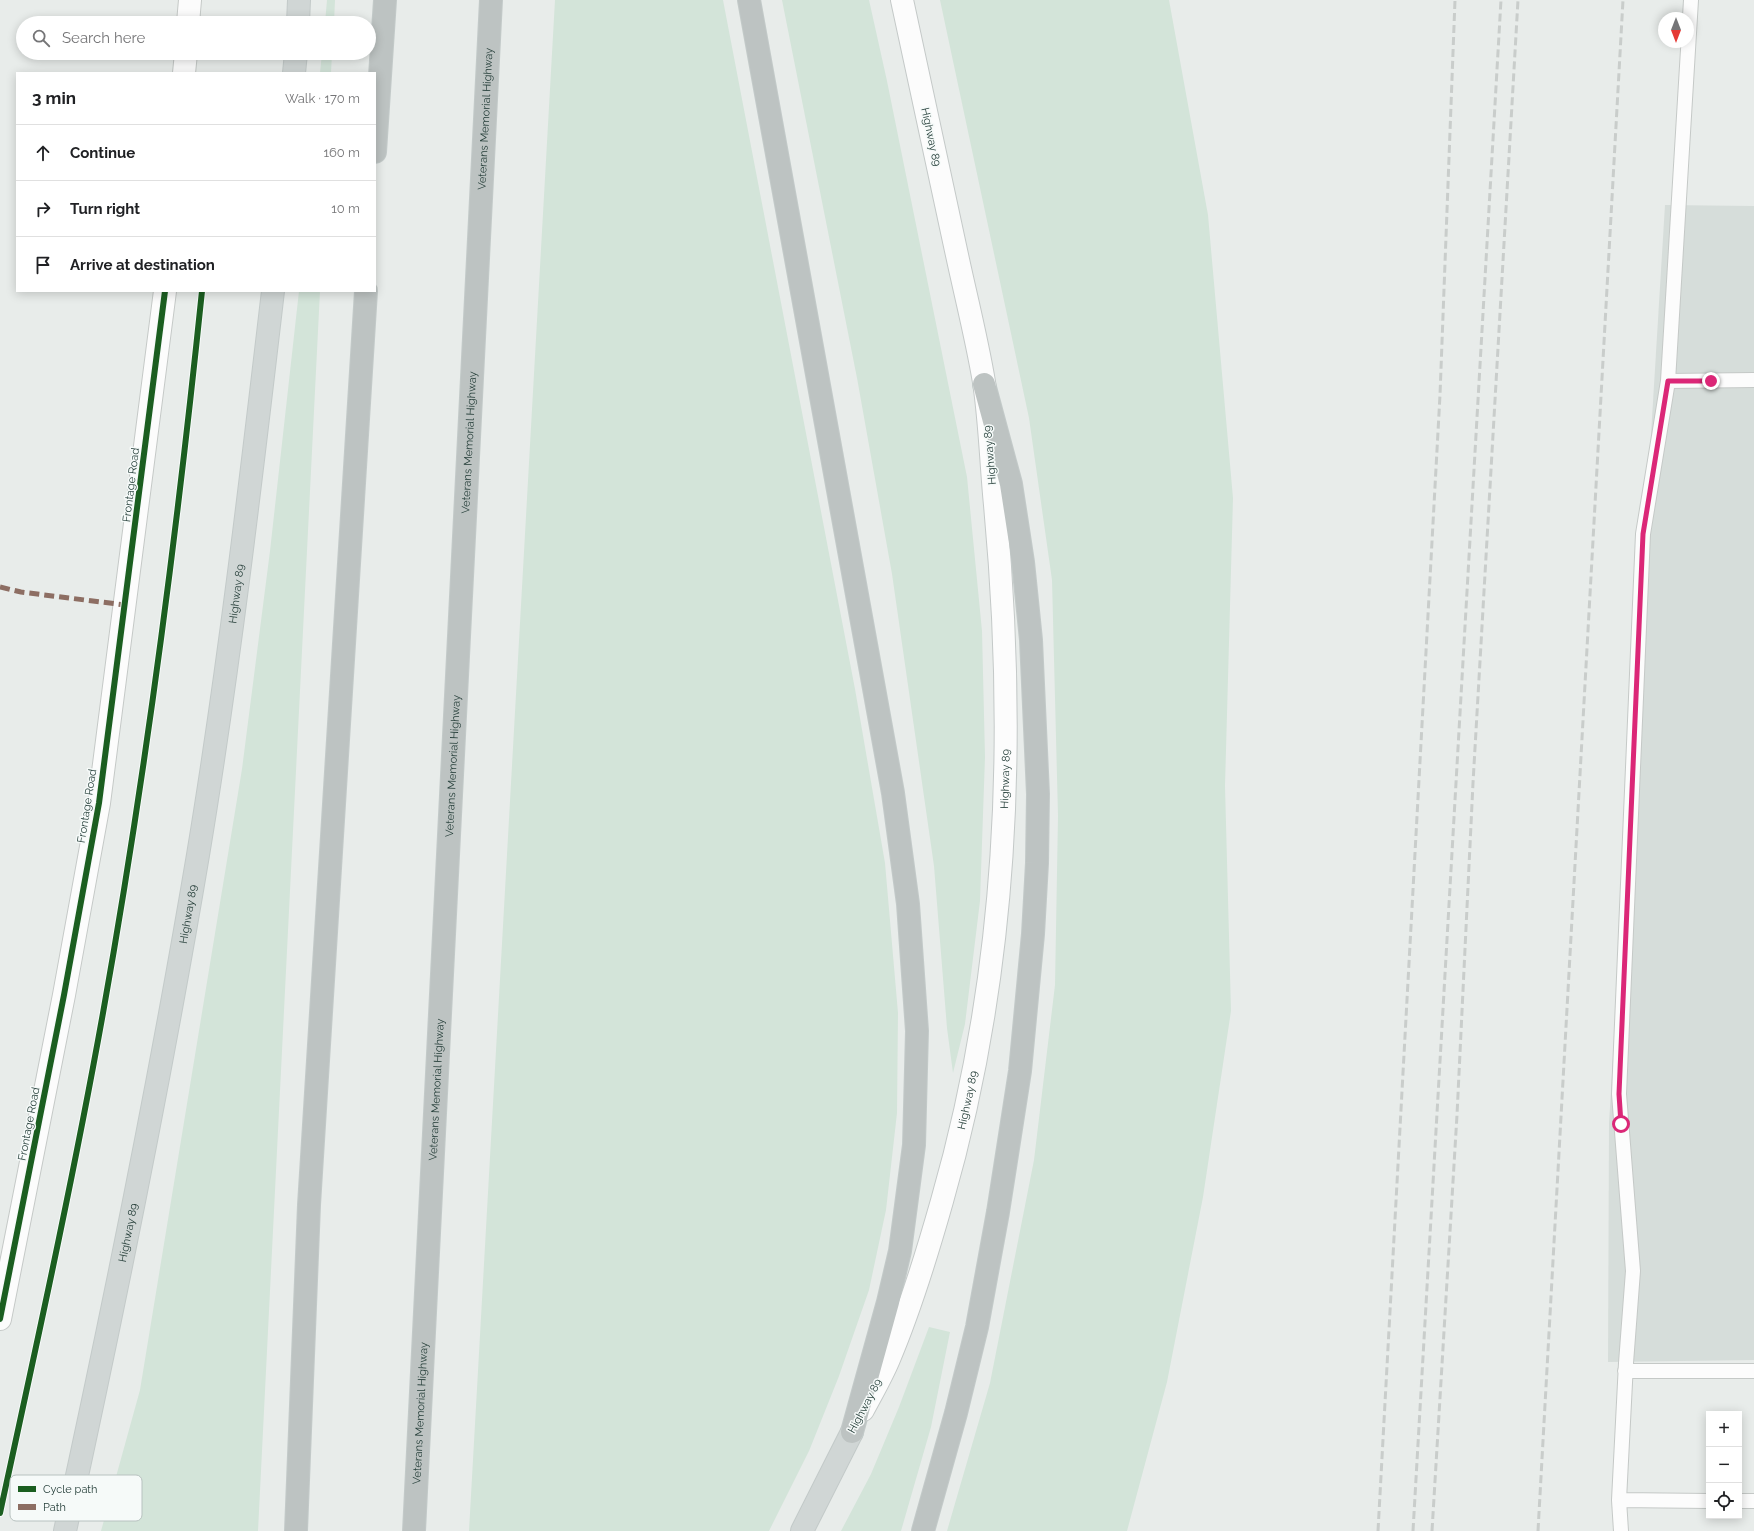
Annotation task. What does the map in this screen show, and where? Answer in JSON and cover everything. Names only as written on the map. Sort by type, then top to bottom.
[{"type":"highway","points":[[376,135],[384,0]]},
{"type":"highway","name":"Veterans Memorial Highway","points":[[414,1531],[491,0]]},
{"type":"highway","points":[[749,0],[893,793],[908,904],[917,1030],[914,1144],[900,1251],[888,1302],[852,1432]]},
{"type":"highway","points":[[296,1531],[310,1189],[366,292]]},
{"type":"highway","points":[[923,1531],[956,1413],[977,1327],[1000,1196],[1020,1071],[1034,934],[1038,863],[1038,794],[1031,640],[1023,562],[1011,484],[984,384]]},
{"type":"main road","points":[[189,16],[190,0]]},
{"type":"main road","points":[[298,16],[299,0]]},
{"type":"main road","name":"Highway 89","points":[[802,1531],[888,1361],[916,1290],[955,1157],[968,1095],[983,1015],[995,937],[1002,862],[1007,730],[1001,570],[984,384],[902,0]]},
{"type":"main road","points":[[184,72],[185,60]]},
{"type":"main road","points":[[294,72],[295,60]]},
{"type":"main road","name":"Frontage Road","points":[[0,1319],[64,995],[99,803],[165,292]]},
{"type":"main road","name":"Highway 89","points":[[77,1475],[123,1256],[157,1082],[198,853],[232,622],[273,292]]},
{"type":"main road","name":"Highway 89","points":[[65,1531],[67,1521]]},
{"type":"lane","points":[[1621,1531],[1619,1500],[1625,1371],[1633,1271],[1619,1094],[1643,534],[1668,381],[1691,0]]},
{"type":"lane","points":[[1668,381],[1754,380]]},
{"type":"lane","points":[[1625,1371],[1754,1371]]},
{"type":"lane","points":[[1619,1500],[1706,1501]]},
{"type":"lane","points":[[1742,1501],[1754,1501]]},
{"type":"shaded area","points":[[1665,205],[1754,206],[1754,1360],[1608,1362],[1609,1123]]},
{"type":"green space","points":[[327,0],[335,0],[334,16],[326,16]]},
{"type":"green space","points":[[555,0],[723,0],[855,689],[885,863],[898,1013],[897,1113],[886,1210],[869,1290],[839,1376],[809,1451],[769,1531],[469,1531]]},
{"type":"green space","points":[[782,0],[869,0],[887,81],[967,477],[982,631],[985,757],[980,901],[965,1024],[953,1073],[947,1028],[934,866],[892,574],[857,378]]},
{"type":"green space","points":[[940,0],[1169,0],[1208,215],[1233,498],[1225,786],[1231,1011],[1203,1197],[1167,1382],[1127,1531],[947,1531],[990,1383],[1034,1160],[1055,985],[1058,816],[1052,580],[1029,418]]},
{"type":"green space","points":[[321,60],[332,60],[331,72],[320,72]]},
{"type":"green space","points":[[299,292],[320,292],[258,1531],[101,1531],[104,1521],[142,1521],[142,1475],[116,1475],[140,1390],[242,769],[270,551]]},
{"type":"green space","points":[[929,1327],[950,1332],[931,1427],[901,1531],[841,1531],[871,1474],[899,1407]]},
{"type":"railway","points":[[1378,1531],[1440,395],[1455,0]]},
{"type":"railway","points":[[1413,1531],[1501,0]]},
{"type":"railway","points":[[1432,1531],[1457,1115],[1473,783],[1518,0]]},
{"type":"railway","points":[[1538,1531],[1623,0]]},
{"type":"marked path","points":[[0,587],[21,592],[125,605]]},
{"type":"cycle path","points":[[0,1319],[64,995],[99,803],[165,292]]},
{"type":"cycle path","points":[[0,1513],[54,1263],[119,923],[147,743],[171,563],[202,292]]},
{"type":"route","points":[[1621,1124],[1619,1094],[1643,534],[1668,381],[1711,381]]}]
